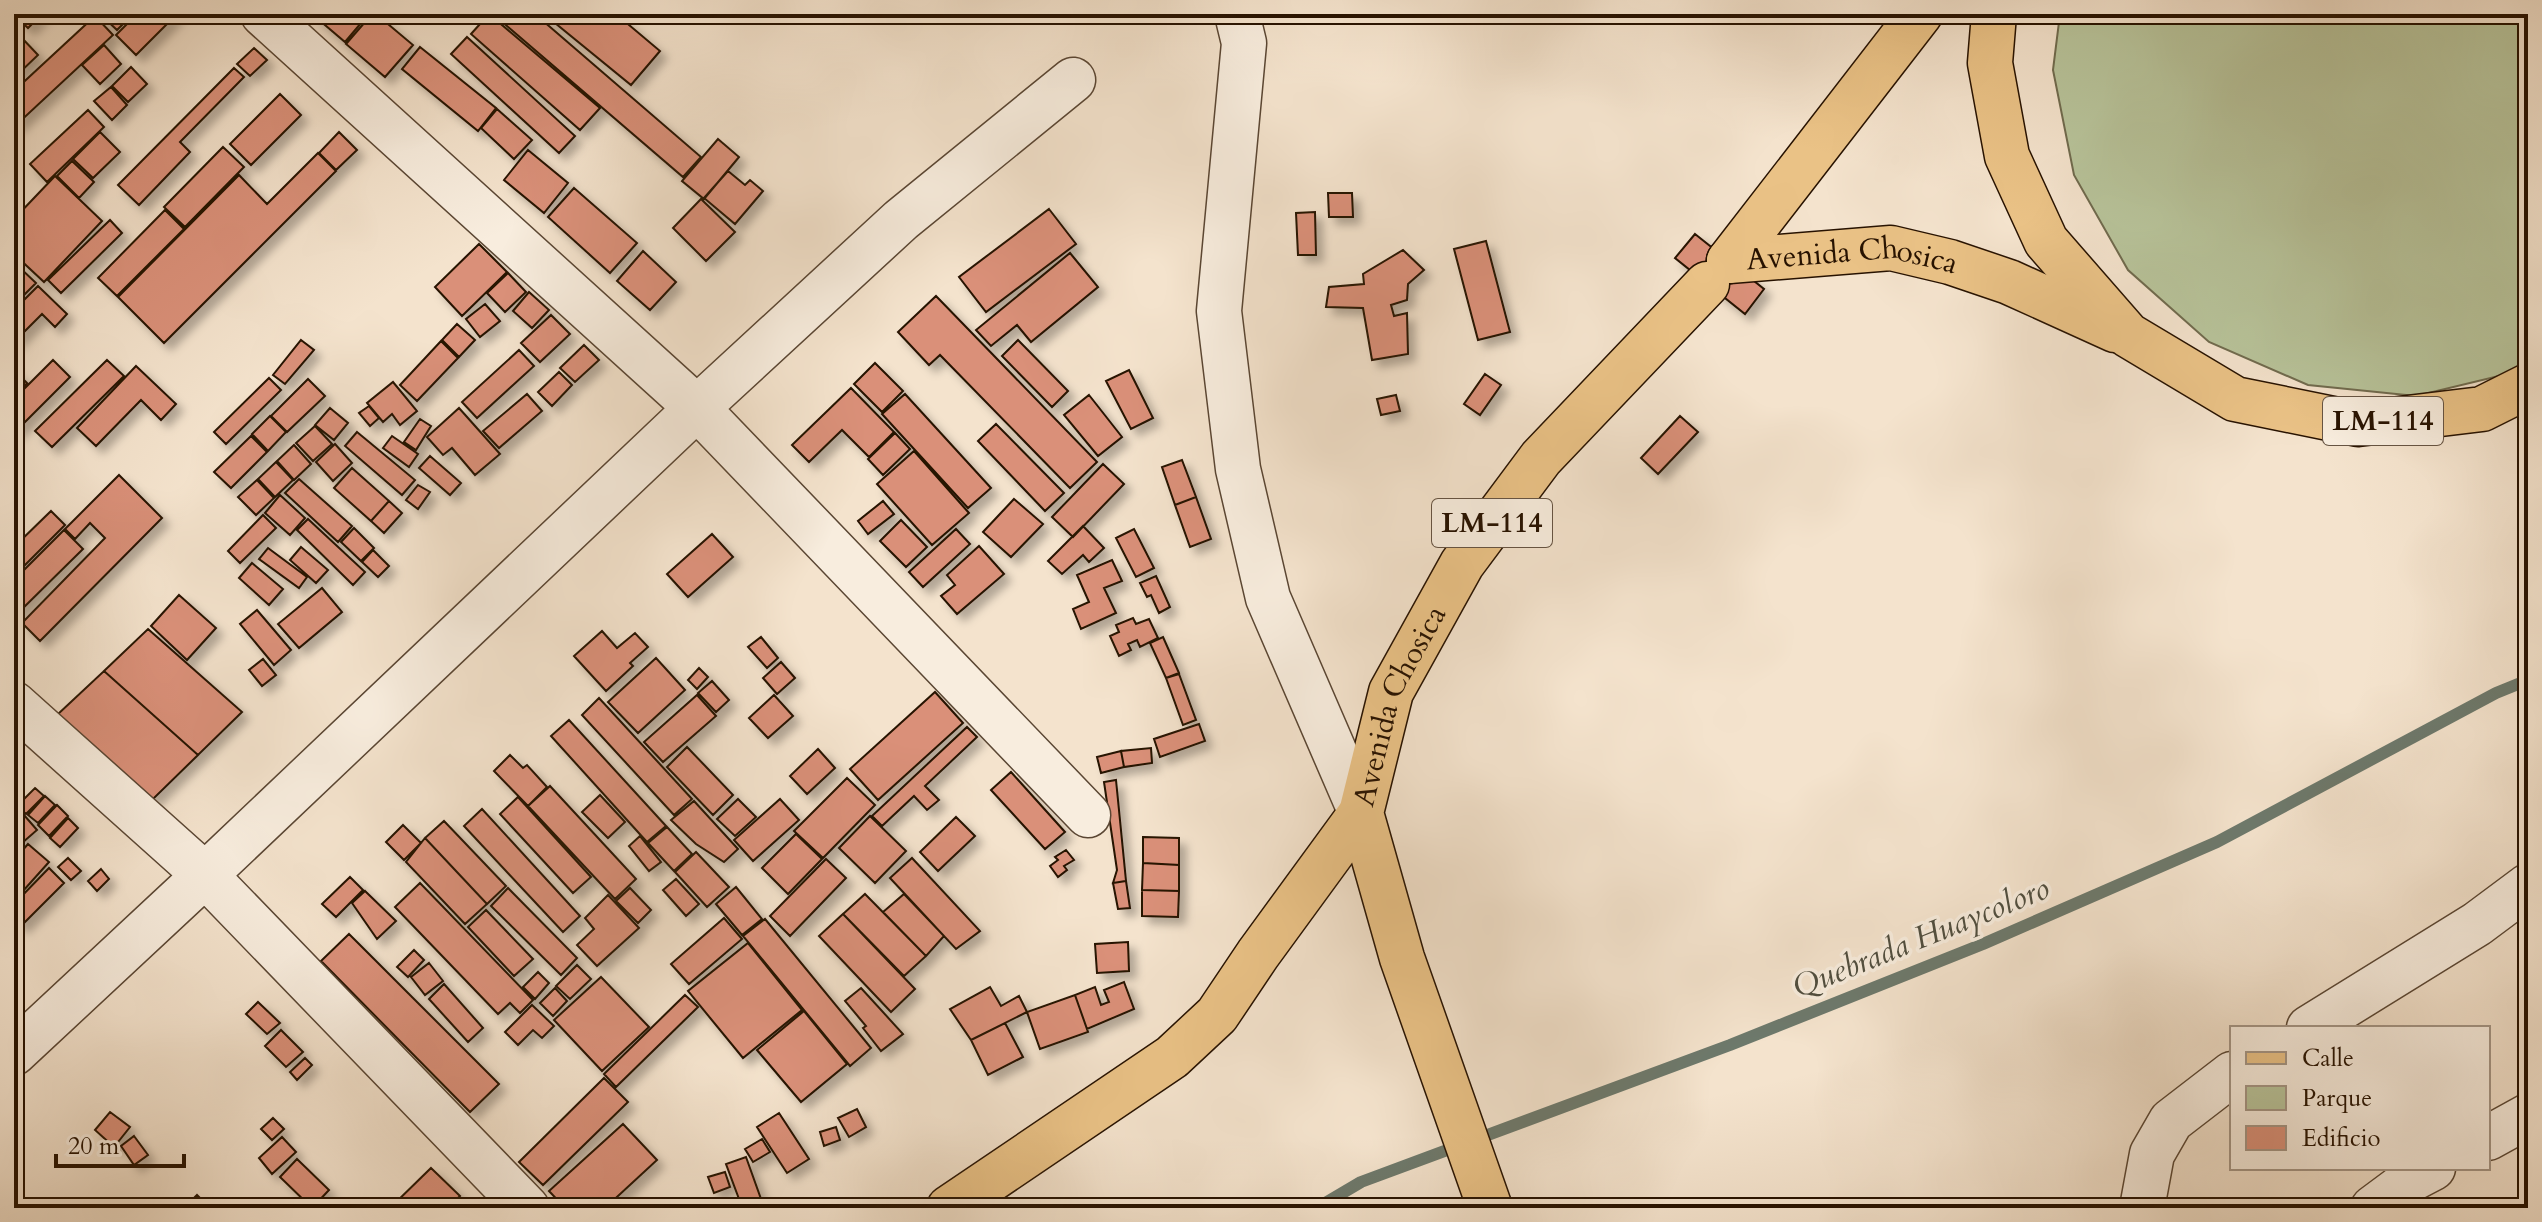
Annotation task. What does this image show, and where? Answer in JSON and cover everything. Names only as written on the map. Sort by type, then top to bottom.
[{"type":"main road","name":"Avenida Chosica","points":[[1920,14],[1729,261],[1891,248],[1950,262],[2009,282],[2128,335]]},
{"type":"main road","name":"LM-114","points":[[1994,14],[1990,63],[2007,156],[2046,241],[2128,335],[2235,399],[2358,424],[2482,409],[2528,386]]},
{"type":"main road","name":"Avenida Chosica","points":[[1490,1208],[1402,958],[1361,813],[1391,692],[1462,564],[1541,458],[1707,284]]},
{"type":"main road","points":[[949,1208],[1172,1057],[1217,1015],[1361,813]]},
{"type":"street","points":[[263,14],[697,408],[1088,815]]},
{"type":"street","points":[[1237,14],[1244,43],[1219,311],[1238,469],[1268,598],[1361,813]]},
{"type":"street","points":[[14,1053],[697,408],[901,220],[1073,80]]},
{"type":"street","points":[[14,704],[205,875],[527,1208]]},
{"type":"street","points":[[2312,1026],[2477,924],[2528,886]]},
{"type":"street","points":[[2142,1208],[2152,1154],[2171,1121],[2230,1076]]},
{"type":"street","points":[[2490,1137],[2528,1116]]},
{"type":"street","points":[[2373,1208],[2429,1170]]},
{"type":"green space","points":[[2060,14],[2528,14],[2528,369],[2416,396],[2308,385],[2209,342],[2128,270],[2074,175],[2053,70]]},
{"type":"building","points":[[42,14],[28,28],[15,16]]},
{"type":"building","points":[[100,14],[133,14],[117,30]]},
{"type":"building","points":[[137,14],[177,14],[136,55],[116,35]]},
{"type":"building","points":[[312,14],[366,14],[367,16],[345,42]]},
{"type":"building","points":[[372,14],[376,14],[413,45],[385,77],[346,44]]},
{"type":"building","points":[[489,14],[600,108],[580,130],[471,34]]},
{"type":"building","points":[[493,14],[535,14],[701,157],[683,177]]},
{"type":"building","points":[[544,14],[616,14],[660,51],[631,85]]},
{"type":"building","points":[[95,16],[113,35],[14,127],[14,91]]},
{"type":"building","points":[[21,37],[38,55],[14,78],[14,43]]},
{"type":"building","points":[[467,37],[575,136],[559,153],[451,54]]},
{"type":"building","points":[[104,45],[121,64],[100,84],[82,65]]},
{"type":"building","points":[[420,47],[496,108],[478,131],[402,69]]},
{"type":"building","points":[[254,48],[267,60],[250,76],[237,64]]},
{"type":"building","points":[[131,67],[147,84],[128,102],[112,86]]},
{"type":"building","points":[[234,68],[244,77],[180,142],[190,152],[139,205],[118,185]]},
{"type":"building","points":[[111,87],[127,105],[112,120],[94,101]]},
{"type":"building","points":[[280,94],[301,115],[251,165],[230,144]]},
{"type":"building","points":[[497,109],[532,140],[514,159],[481,128]]},
{"type":"building","points":[[88,110],[104,127],[47,182],[30,164]]},
{"type":"building","points":[[100,132],[120,152],[93,178],[73,159]]},
{"type":"building","points":[[339,132],[357,150],[336,170],[319,153]]},
{"type":"building","points":[[718,139],[739,157],[704,199],[682,181]]},
{"type":"building","points":[[223,147],[244,167],[185,227],[164,207]]},
{"type":"building","points":[[528,150],[568,183],[544,213],[504,180]]},
{"type":"building","points":[[318,153],[336,171],[164,343],[118,297],[239,175],[267,204]]},
{"type":"building","points":[[72,161],[94,182],[79,198],[57,176]]},
{"type":"building","points":[[728,171],[745,185],[750,180],[763,191],[735,224],[704,198]]},
{"type":"building","points":[[55,176],[102,221],[44,282],[14,254],[14,219]]},
{"type":"building","points":[[574,188],[637,243],[610,273],[548,217]]},
{"type":"building","points":[[1328,193],[1352,193],[1353,217],[1329,217]]},
{"type":"building","points":[[701,199],[735,232],[706,261],[673,228]]},
{"type":"building","points":[[1049,209],[1076,244],[986,312],[959,277]]},
{"type":"building","points":[[165,210],[184,229],[117,296],[98,278]]},
{"type":"building","points":[[1315,212],[1316,255],[1298,255],[1296,213]]},
{"type":"building","points":[[110,220],[122,233],[61,293],[48,280]]},
{"type":"building","points":[[1695,234],[1764,289],[1745,314],[1675,258]]},
{"type":"building","points":[[1486,241],[1510,332],[1478,340],[1454,249]]},
{"type":"building","points":[[479,244],[507,272],[462,316],[435,287]]},
{"type":"building","points":[[1403,250],[1424,270],[1408,284],[1407,300],[1391,305],[1394,316],[1407,313],[1408,354],[1372,360],[1363,308],[1326,307],[1329,287],[1364,284],[1363,274]]},
{"type":"building","points":[[643,251],[676,282],[650,310],[617,281]]},
{"type":"building","points":[[1070,253],[1098,287],[1031,342],[1017,325],[991,346],[976,330]]},
{"type":"building","points":[[18,266],[36,283],[14,305],[14,270]]},
{"type":"building","points":[[508,273],[526,292],[505,312],[487,293]]},
{"type":"building","points":[[38,286],[67,314],[55,327],[42,314],[14,342],[14,310]]},
{"type":"building","points":[[529,292],[549,310],[532,328],[513,311]]},
{"type":"building","points":[[936,296],[1097,462],[1070,488],[940,355],[929,365],[898,332]]},
{"type":"building","points":[[485,304],[500,321],[480,337],[466,319]]},
{"type":"building","points":[[551,315],[570,334],[540,362],[521,343]]},
{"type":"building","points":[[457,324],[475,340],[459,357],[442,340]]},
{"type":"building","points":[[301,340],[314,350],[285,384],[273,375]]},
{"type":"building","points":[[1018,340],[1068,391],[1052,407],[1002,356]]},
{"type":"building","points":[[441,341],[458,358],[417,401],[400,385]]},
{"type":"building","points":[[584,345],[599,360],[575,382],[560,368]]},
{"type":"building","points":[[519,350],[534,366],[477,418],[462,402]]},
{"type":"building","points":[[53,360],[70,377],[14,433],[14,399]]},
{"type":"building","points":[[107,360],[124,376],[52,447],[35,431]]},
{"type":"building","points":[[875,363],[903,391],[882,412],[854,384]]},
{"type":"building","points":[[136,366],[176,404],[161,420],[141,400],[96,446],[77,428]]},
{"type":"building","points":[[14,370],[27,383],[14,396]]},
{"type":"building","points":[[1129,370],[1153,418],[1131,429],[1106,381]]},
{"type":"building","points":[[559,372],[572,385],[552,406],[538,392]]},
{"type":"building","points":[[1485,374],[1501,385],[1480,415],[1464,404]]},
{"type":"building","points":[[269,378],[281,390],[226,444],[214,432]]},
{"type":"building","points":[[308,379],[325,396],[287,432],[271,416]]},
{"type":"building","points":[[393,382],[417,411],[400,425],[392,414],[383,422],[367,403]]},
{"type":"building","points":[[851,388],[894,432],[869,457],[842,430],[809,462],[792,445]]},
{"type":"building","points":[[527,394],[542,411],[499,448],[483,431]]},
{"type":"building","points":[[905,394],[991,488],[968,508],[882,414]]},
{"type":"building","points":[[1089,395],[1122,437],[1098,456],[1064,415]]},
{"type":"building","points":[[1396,395],[1400,411],[1381,415],[1377,399]]},
{"type":"building","points":[[369,406],[379,418],[370,426],[359,413]]},
{"type":"building","points":[[330,408],[348,423],[334,440],[315,425]]},
{"type":"building","points":[[459,408],[500,454],[475,475],[452,448],[443,455],[427,437]]},
{"type":"building","points":[[270,416],[286,432],[268,451],[252,434]]},
{"type":"building","points":[[1680,416],[1698,432],[1658,474],[1641,458]]},
{"type":"building","points":[[420,419],[431,426],[416,450],[404,442]]},
{"type":"building","points":[[996,424],[1064,493],[1045,511],[978,441]]},
{"type":"building","points":[[315,426],[332,444],[313,461],[296,443]]},
{"type":"building","points":[[357,432],[415,480],[402,495],[345,446]]},
{"type":"building","points":[[895,433],[910,449],[883,475],[868,459]]},
{"type":"building","points":[[251,436],[267,452],[231,488],[214,472]]},
{"type":"building","points":[[392,436],[418,454],[409,467],[383,448]]},
{"type":"building","points":[[335,444],[352,463],[333,481],[316,462]]},
{"type":"building","points":[[294,445],[311,464],[294,480],[277,461]]},
{"type":"building","points":[[914,451],[969,513],[932,545],[877,484]]},
{"type":"building","points":[[430,456],[461,483],[450,495],[419,468]]},
{"type":"building","points":[[1182,460],[1196,497],[1175,505],[1162,467]]},
{"type":"building","points":[[276,462],[293,480],[275,497],[258,479]]},
{"type":"building","points":[[1103,464],[1124,484],[1073,537],[1052,517]]},
{"type":"building","points":[[352,468],[389,501],[371,521],[334,488]]},
{"type":"building","points":[[119,475],[162,518],[40,641],[22,623],[105,538],[90,523],[75,539],[65,529]]},
{"type":"building","points":[[299,479],[352,526],[338,542],[285,493]]},
{"type":"building","points":[[257,480],[274,498],[256,515],[238,497]]},
{"type":"building","points":[[418,485],[430,492],[418,509],[406,500]]},
{"type":"building","points":[[280,495],[305,518],[290,535],[265,513]]},
{"type":"building","points":[[1196,497],[1211,539],[1190,547],[1175,505]]},
{"type":"building","points":[[1014,499],[1043,524],[1011,557],[983,532]]},
{"type":"building","points":[[389,501],[402,513],[384,533],[371,521]]},
{"type":"building","points":[[883,501],[894,514],[868,534],[858,521]]},
{"type":"building","points":[[51,511],[65,525],[17,573],[14,570],[14,547]]},
{"type":"building","points":[[263,515],[276,528],[240,563],[228,551]]},
{"type":"building","points":[[308,519],[365,572],[353,585],[297,530]]},
{"type":"building","points":[[901,520],[927,547],[906,567],[880,541]]},
{"type":"building","points":[[1083,526],[1104,548],[1089,562],[1083,555],[1062,574],[1048,561]]},
{"type":"building","points":[[354,528],[374,548],[361,561],[341,542]]},
{"type":"building","points":[[956,529],[970,544],[923,587],[909,572]]},
{"type":"building","points":[[1134,529],[1154,568],[1136,577],[1116,538]]},
{"type":"building","points":[[64,530],[83,549],[17,614],[14,611],[14,580]]},
{"type":"building","points":[[712,534],[733,557],[688,597],[667,574]]},
{"type":"building","points":[[979,546],[1004,574],[957,614],[941,596],[955,585],[947,575]]},
{"type":"building","points":[[301,547],[328,570],[316,583],[290,560]]},
{"type":"building","points":[[268,548],[307,577],[299,588],[259,559]]},
{"type":"building","points":[[373,550],[389,566],[378,577],[362,562]]},
{"type":"building","points":[[1112,560],[1122,581],[1104,588],[1116,613],[1081,629],[1073,609],[1089,602],[1077,575]]},
{"type":"building","points":[[252,563],[283,589],[269,605],[239,578]]},
{"type":"building","points":[[1156,576],[1170,607],[1159,613],[1151,595],[1147,597],[1140,583]]},
{"type":"building","points":[[322,588],[342,612],[299,648],[278,624]]},
{"type":"building","points":[[179,595],[216,628],[187,660],[151,626]]},
{"type":"building","points":[[257,610],[291,650],[274,665],[240,624]]},
{"type":"building","points":[[1133,618],[1136,624],[1149,619],[1158,638],[1140,647],[1137,640],[1128,644],[1131,650],[1119,656],[1110,636],[1119,632],[1116,625]]},
{"type":"building","points":[[148,629],[242,712],[198,755],[104,671]]},
{"type":"building","points":[[602,631],[617,648],[635,633],[648,647],[606,691],[574,656]]},
{"type":"building","points":[[761,637],[778,658],[767,668],[748,647]]},
{"type":"building","points":[[1163,637],[1179,673],[1166,678],[1150,643]]},
{"type":"building","points":[[656,658],[685,690],[638,733],[608,702]]},
{"type":"building","points":[[263,659],[276,675],[262,686],[249,670]]},
{"type":"building","points":[[781,662],[795,678],[777,694],[763,678]]},
{"type":"building","points":[[699,668],[708,677],[697,689],[688,680]]},
{"type":"building","points":[[104,671],[198,755],[152,800],[57,715]]},
{"type":"building","points":[[1179,674],[1196,720],[1183,725],[1166,678]]},
{"type":"building","points":[[712,681],[729,700],[716,712],[698,693]]},
{"type":"building","points":[[935,692],[963,723],[878,800],[850,769]]},
{"type":"building","points":[[697,695],[716,716],[663,762],[644,742]]},
{"type":"building","points":[[774,695],[793,716],[768,738],[749,718]]},
{"type":"building","points":[[599,698],[692,799],[674,815],[582,715]]},
{"type":"building","points":[[569,720],[666,826],[647,842],[551,736]]},
{"type":"building","points":[[1199,724],[1205,741],[1160,757],[1154,739]]},
{"type":"building","points":[[967,727],[977,737],[925,786],[939,800],[927,810],[914,796],[882,826],[872,816]]},
{"type":"building","points":[[687,747],[733,795],[713,815],[667,767]]},
{"type":"building","points":[[1151,748],[1152,763],[1124,767],[1121,751]]},
{"type":"building","points":[[818,749],[835,768],[807,794],[790,776]]},
{"type":"building","points":[[1121,751],[1124,767],[1101,773],[1097,757]]},
{"type":"building","points":[[510,755],[523,768],[527,765],[547,787],[528,806],[494,771]]},
{"type":"building","points":[[1011,772],[1065,832],[1045,849],[991,790]]},
{"type":"building","points":[[847,778],[875,805],[823,858],[794,831]]},
{"type":"building","points":[[1116,780],[1126,881],[1113,883],[1117,870],[1104,782]]},
{"type":"building","points":[[550,786],[636,879],[615,899],[528,806]]},
{"type":"building","points":[[35,788],[44,796],[26,814],[17,806]]},
{"type":"building","points":[[600,795],[625,822],[608,838],[582,812]]},
{"type":"building","points":[[45,796],[55,805],[38,823],[28,815]]},
{"type":"building","points":[[518,797],[591,877],[573,893],[500,814]]},
{"type":"building","points":[[738,799],[756,817],[735,836],[717,819]]},
{"type":"building","points":[[780,799],[799,820],[753,861],[734,840]]},
{"type":"building","points":[[694,801],[738,849],[724,862],[696,844],[671,820]]},
{"type":"building","points":[[57,805],[68,816],[49,836],[38,825]]},
{"type":"building","points":[[482,809],[580,916],[563,932],[464,826]]},
{"type":"building","points":[[24,815],[37,830],[14,850],[14,824]]},
{"type":"building","points":[[870,816],[906,851],[875,883],[839,848]]},
{"type":"building","points":[[956,817],[975,836],[938,871],[920,852]]},
{"type":"building","points":[[68,818],[78,828],[60,847],[50,838]]},
{"type":"building","points":[[444,821],[506,886],[487,904],[425,838]]},
{"type":"building","points":[[403,825],[421,843],[404,860],[386,842]]},
{"type":"building","points":[[667,827],[692,854],[674,871],[648,843]]},
{"type":"building","points":[[796,834],[822,859],[788,894],[762,868]]},
{"type":"building","points":[[640,836],[661,862],[649,871],[629,846]]},
{"type":"building","points":[[1143,837],[1179,838],[1179,865],[1143,863]]},
{"type":"building","points":[[425,838],[487,904],[465,924],[406,862]]},
{"type":"building","points":[[28,844],[49,862],[23,891],[14,883],[14,860]]},
{"type":"building","points":[[1066,850],[1074,860],[1064,866],[1067,870],[1058,877],[1050,866],[1058,860],[1055,857]]},
{"type":"building","points":[[696,852],[729,887],[707,907],[675,872]]},
{"type":"building","points":[[68,858],[81,871],[71,880],[58,867]]},
{"type":"building","points":[[912,858],[980,931],[956,949],[890,878]]},
{"type":"building","points":[[826,859],[846,878],[790,936],[770,916]]},
{"type":"building","points":[[1143,863],[1179,865],[1179,891],[1142,890]]},
{"type":"building","points":[[49,868],[64,883],[21,926],[14,918],[14,904]]},
{"type":"building","points":[[101,869],[109,879],[97,891],[88,881]]},
{"type":"building","points":[[350,877],[363,890],[336,917],[322,904]]},
{"type":"building","points":[[676,879],[699,904],[686,916],[663,890]]},
{"type":"building","points":[[1126,881],[1130,908],[1118,909],[1113,883]]},
{"type":"building","points":[[420,883],[533,1000],[520,1013],[510,1003],[498,1014],[395,907]]},
{"type":"building","points":[[736,887],[762,919],[742,935],[716,904]]},
{"type":"building","points":[[508,888],[577,958],[561,975],[491,906]]},
{"type":"building","points":[[630,888],[651,910],[638,923],[616,901]]},
{"type":"building","points":[[1142,890],[1179,891],[1178,917],[1142,916]]},
{"type":"building","points":[[365,891],[396,921],[377,939],[352,903]]},
{"type":"building","points":[[865,894],[926,956],[904,976],[843,914]]},
{"type":"building","points":[[904,894],[944,936],[926,956],[883,912]]},
{"type":"building","points":[[608,895],[639,928],[597,966],[577,945],[594,929],[585,918]]},
{"type":"building","points":[[486,910],[533,959],[514,976],[468,927]]},
{"type":"building","points":[[843,914],[915,989],[891,1012],[819,936]]},
{"type":"building","points":[[724,918],[742,939],[689,984],[671,964]]},
{"type":"building","points":[[765,919],[871,1048],[850,1066],[743,936]]},
{"type":"building","points":[[349,934],[499,1084],[470,1112],[321,961]]},
{"type":"building","points":[[1128,942],[1129,971],[1097,973],[1095,944]]},
{"type":"building","points":[[748,943],[802,1010],[743,1058],[688,991]]},
{"type":"building","points":[[414,950],[424,960],[408,977],[397,967]]},
{"type":"building","points":[[429,963],[443,981],[425,995],[411,977]]},
{"type":"building","points":[[577,965],[591,979],[570,999],[556,986]]},
{"type":"building","points":[[538,972],[549,983],[535,999],[523,987]]},
{"type":"building","points":[[601,977],[649,1027],[602,1071],[554,1020]]},
{"type":"building","points":[[1124,982],[1134,1009],[1087,1029],[1075,995],[1095,987],[1101,1005],[1109,1002],[1104,990]]},
{"type":"building","points":[[444,984],[483,1028],[468,1042],[429,999]]},
{"type":"building","points":[[990,987],[1001,1006],[1019,996],[1027,1012],[971,1040],[950,1009]]},
{"type":"building","points":[[555,988],[567,1001],[553,1016],[540,1003]]},
{"type":"building","points":[[861,988],[903,1034],[881,1051],[863,1028],[866,1026],[845,1001]]},
{"type":"building","points":[[685,995],[698,1007],[616,1087],[604,1074]]},
{"type":"building","points":[[1075,995],[1088,1032],[1040,1049],[1027,1012]]},
{"type":"building","points":[[258,1002],[280,1023],[267,1034],[246,1014]]},
{"type":"building","points":[[532,1005],[554,1026],[542,1038],[533,1030],[518,1045],[505,1032]]},
{"type":"building","points":[[804,1011],[847,1064],[801,1102],[757,1050]]},
{"type":"building","points":[[1005,1023],[1023,1057],[988,1075],[971,1040]]},
{"type":"building","points":[[281,1030],[303,1052],[286,1067],[265,1046]]},
{"type":"building","points":[[305,1058],[312,1065],[297,1080],[290,1072]]},
{"type":"building","points":[[604,1078],[628,1102],[543,1185],[519,1162]]},
{"type":"building","points":[[857,1109],[866,1127],[849,1137],[838,1118]]},
{"type":"building","points":[[110,1112],[130,1127],[114,1147],[95,1130]]},
{"type":"building","points":[[779,1113],[809,1159],[787,1173],[757,1127]]},
{"type":"building","points":[[273,1118],[284,1129],[272,1140],[261,1129]]},
{"type":"building","points":[[623,1124],[657,1160],[605,1208],[565,1208],[549,1191]]},
{"type":"building","points":[[836,1127],[840,1140],[824,1146],[820,1132]]},
{"type":"building","points":[[134,1136],[148,1155],[134,1165],[121,1146]]},
{"type":"building","points":[[282,1137],[296,1152],[272,1174],[259,1158]]},
{"type":"building","points":[[762,1139],[770,1152],[753,1162],[745,1149]]},
{"type":"building","points":[[746,1157],[761,1199],[742,1207],[726,1164]]},
{"type":"building","points":[[297,1159],[329,1190],[312,1208],[280,1177]]},
{"type":"building","points":[[431,1168],[460,1196],[448,1208],[390,1208]]},
{"type":"building","points":[[725,1172],[730,1187],[714,1193],[708,1177]]},
{"type":"building","points":[[197,1195],[210,1208],[184,1208]]},
{"type":"waterway","name":"Quebrada Huaycoloro","points":[[1317,1208],[1361,1182],[1730,1045],[1983,944],[2217,842],[2496,693],[2528,680]]}]
